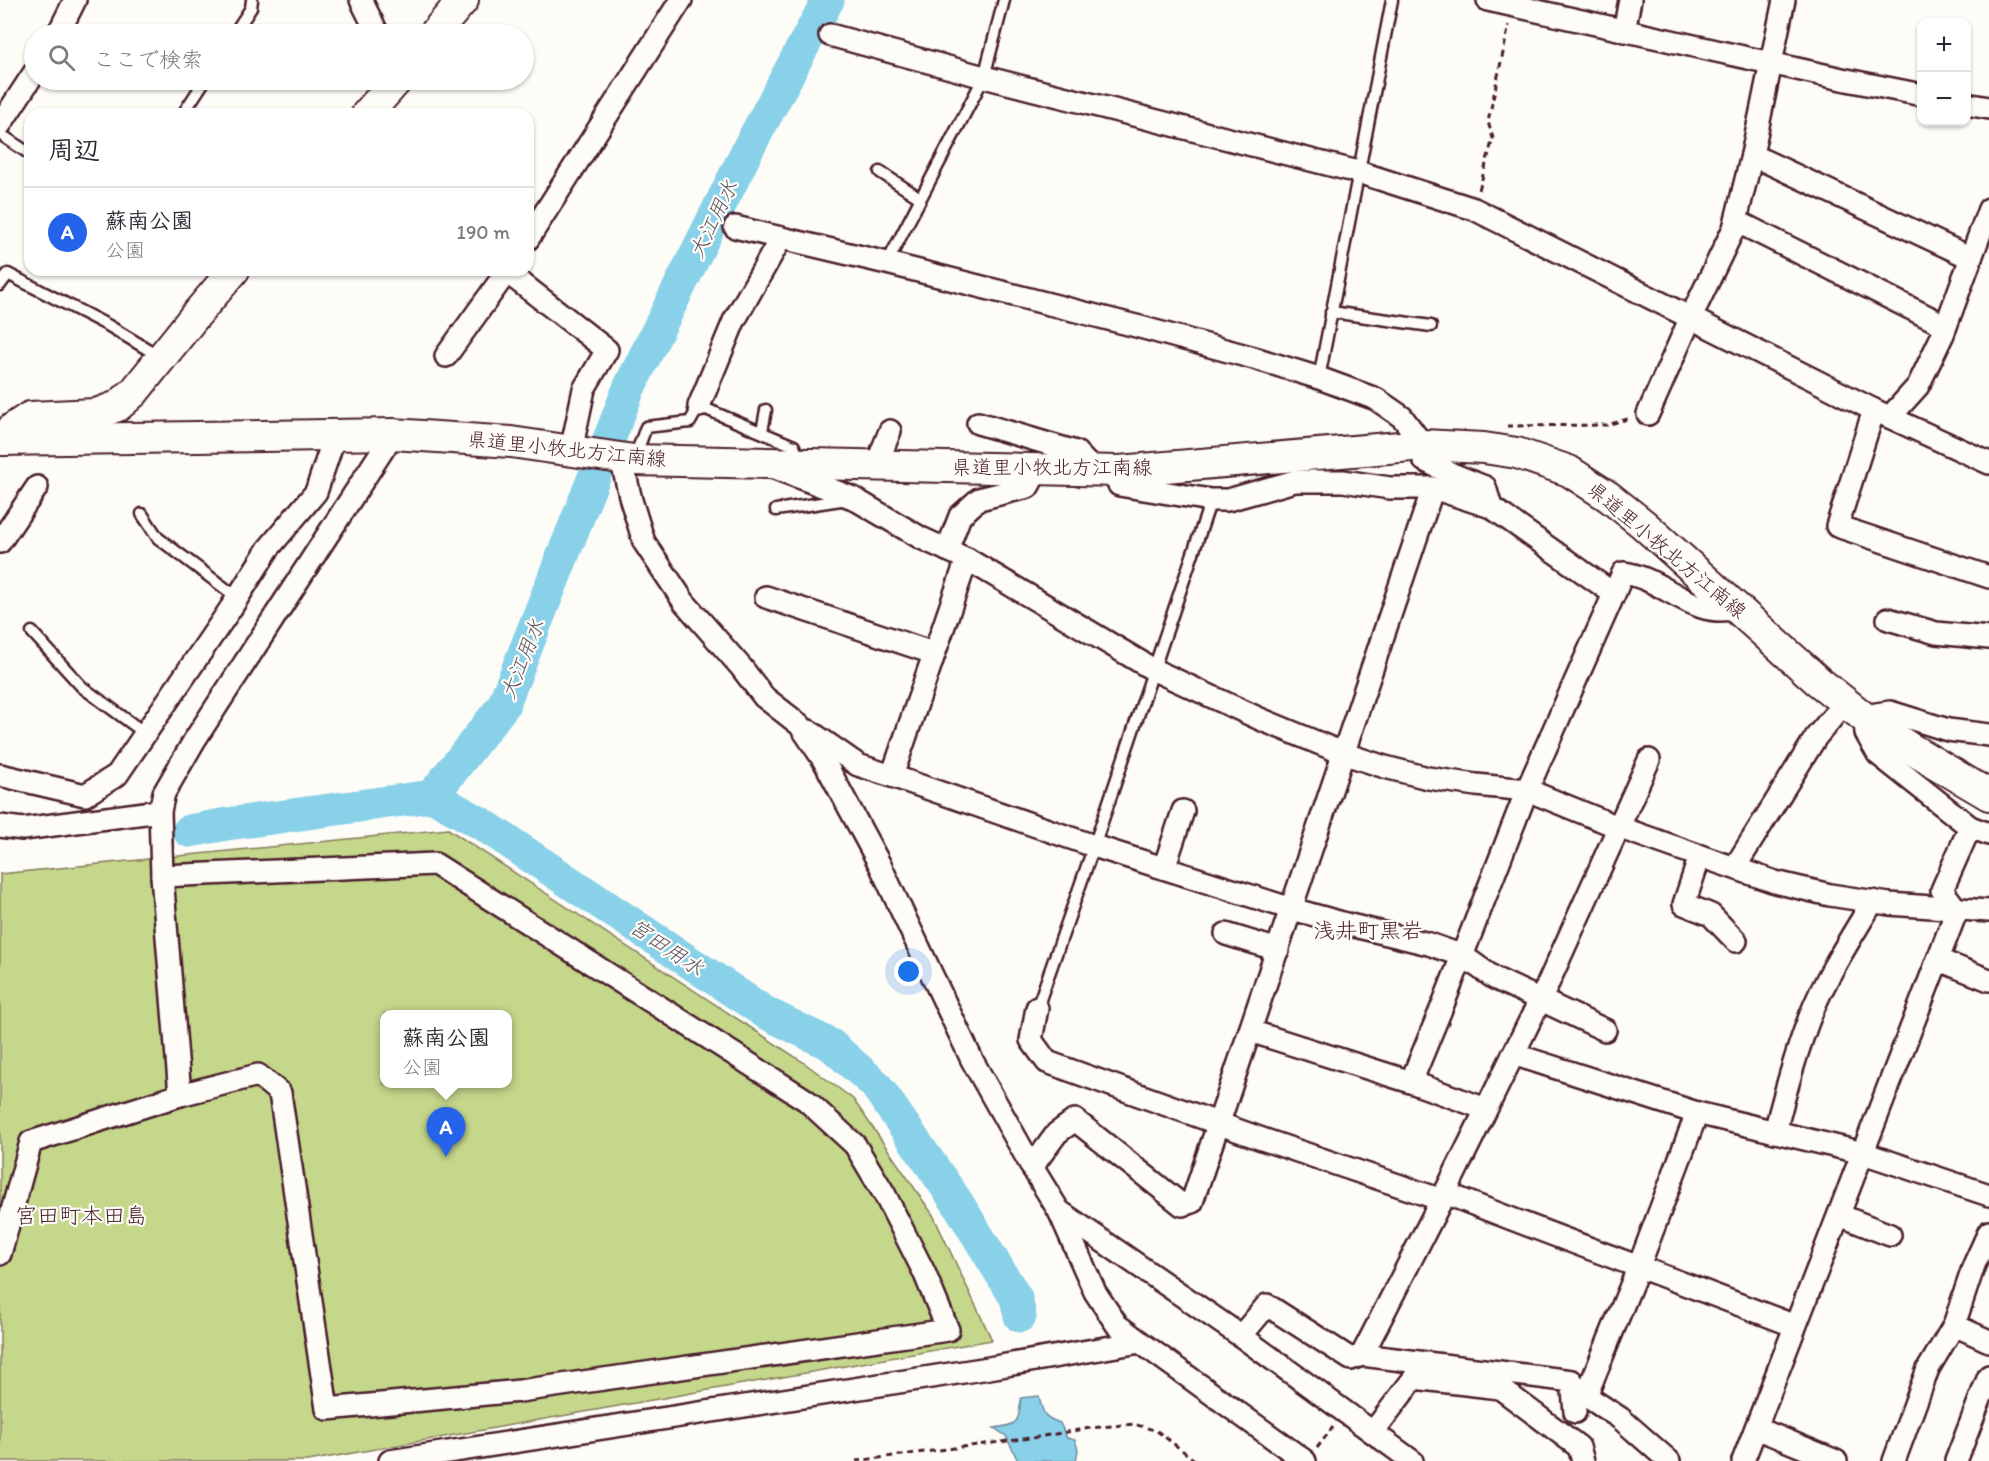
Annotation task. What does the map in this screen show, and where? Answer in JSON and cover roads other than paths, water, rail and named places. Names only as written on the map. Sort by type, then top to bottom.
[{"type":"main road","points":[[443,24],[463,0]]},
{"type":"main road","points":[[372,108],[388,90]]},
{"type":"main road","points":[[2,440],[12,429],[30,417],[96,414],[118,406],[134,392],[229,276]]},
{"type":"main road","name":"県道里小牧北方江南線","points":[[2,440],[393,434],[501,441],[627,459],[1106,471],[1423,445],[1484,448],[1517,453],[1569,471],[1609,497],[1643,524],[1818,681],[1908,747],[1989,795]]},
{"type":"street","points":[[63,24],[75,0]]},
{"type":"street","points":[[361,0],[373,24]]},
{"type":"street","points":[[534,230],[681,0]]},
{"type":"street","points":[[1488,0],[1917,94]]},
{"type":"street","points":[[1624,31],[1630,0]]},
{"type":"street","points":[[1648,414],[1690,317],[1736,222],[1784,0]]},
{"type":"street","points":[[830,36],[1358,172],[1474,209],[1882,414],[1989,463]]},
{"type":"street","points":[[0,125],[24,88]]},
{"type":"street","points":[[1971,105],[1989,108]]},
{"type":"street","points":[[1752,154],[1971,258]]},
{"type":"street","points":[[1989,210],[1946,326],[1918,386],[1882,414],[1837,526],[1989,577]]},
{"type":"street","points":[[1736,222],[1946,326]]},
{"type":"street","points":[[735,227],[1152,330],[1254,358],[1376,399],[1402,417],[1423,445],[1424,460],[1485,487],[1491,507]]},
{"type":"street","points":[[699,406],[734,321],[781,238]]},
{"type":"street","points":[[446,356],[503,276]]},
{"type":"street","points":[[513,276],[607,350],[584,389],[571,451]]},
{"type":"street","points":[[978,423],[1076,452],[1106,471],[1119,485],[1211,500],[1228,500],[1294,481],[1343,480],[1390,488],[1433,488],[1491,507],[1614,594]]},
{"type":"street","points":[[876,466],[890,431]]},
{"type":"street","points":[[180,1095],[162,876],[160,811],[164,793],[194,741],[393,434]]},
{"type":"street","points":[[0,775],[86,795],[117,775],[238,598],[268,549],[316,492],[335,435]]},
{"type":"street","points":[[627,459],[631,500],[644,542],[684,602],[764,697],[858,765],[1094,846],[1292,909],[1429,944],[1463,956],[1494,978],[1605,1030]]},
{"type":"street","points":[[763,463],[853,498],[921,538],[967,559],[1154,670],[1260,719],[1345,754],[1428,778],[1527,790],[1618,826],[1775,882],[1830,895],[1873,901],[1989,911]]},
{"type":"street","points":[[947,550],[960,516],[973,504],[979,499],[1028,486],[1038,469]]},
{"type":"street","points":[[0,542],[37,487]]},
{"type":"street","points":[[1032,1167],[1057,1133],[1075,1120],[1182,1205],[1192,1202],[1433,488]]},
{"type":"street","points":[[892,776],[967,559]]},
{"type":"street","points":[[1411,1082],[1463,956],[1527,790],[1623,573],[1636,574],[1698,605],[1714,610],[1735,608]]},
{"type":"street","points":[[766,597],[933,653]]},
{"type":"street","points":[[1888,619],[1936,633],[1989,638]]},
{"type":"street","points":[[1736,867],[1816,737],[1855,710],[1876,714],[1890,712],[1986,739]]},
{"type":"street","points":[[1855,710],[1878,754],[1979,830],[1942,890],[1957,910]]},
{"type":"street","points":[[800,725],[823,759],[880,865],[972,1060],[1059,1211],[1095,1292],[1117,1325],[1309,1457]]},
{"type":"street","points":[[1362,1355],[1444,1197],[1513,1054],[1649,760]]},
{"type":"street","points":[[0,826],[23,829],[160,811]]},
{"type":"street","points":[[1164,868],[1183,811]]},
{"type":"street","points":[[1700,856],[1684,904],[1711,915],[1736,940]]},
{"type":"street","points":[[0,1254],[31,1142],[180,1095],[258,1076],[280,1093],[327,1409],[520,1391],[948,1330],[924,1272],[885,1196],[855,1145],[806,1100],[435,864],[162,876]]},
{"type":"street","points":[[1775,1132],[1792,1067],[1812,1012],[1848,942],[1873,901]]},
{"type":"street","points":[[1743,1461],[1957,910]]},
{"type":"street","points":[[1226,934],[1278,950]]},
{"type":"street","points":[[1939,960],[1989,980]]},
{"type":"street","points":[[1037,1008],[1031,1040],[1047,1062],[1640,1266],[1796,1326]]},
{"type":"street","points":[[1250,1031],[1411,1082],[1486,1109]]},
{"type":"street","points":[[1513,1054],[1697,1113],[1863,1153],[1989,1195]]},
{"type":"street","points":[[1669,1461],[1620,1418],[1586,1396],[1640,1266],[1697,1113]]},
{"type":"street","points":[[1059,1211],[1241,1336],[1413,1461]]},
{"type":"street","points":[[1839,1215],[1890,1234]]},
{"type":"street","points":[[1894,1461],[1928,1369],[1954,1325],[1974,1265],[1989,1232]]},
{"type":"street","points":[[1241,1336],[1267,1305],[1351,1359],[1362,1355],[1572,1381],[1575,1412]]},
{"type":"street","points":[[1954,1325],[1989,1341]]},
{"type":"street","points":[[390,1461],[989,1368],[1140,1342]]},
{"type":"street","points":[[1956,1461],[1989,1376]]},
{"type":"street","points":[[1373,1432],[1414,1378],[1500,1388],[1579,1447],[1583,1461]]},
{"type":"street","points":[[1756,1428],[1836,1461]]},
{"type":"lane","points":[[241,24],[251,8],[252,0]]},
{"type":"lane","points":[[887,263],[984,77],[1004,0]]},
{"type":"lane","points":[[1318,378],[1392,0]]},
{"type":"lane","points":[[187,108],[199,90]]},
{"type":"lane","points":[[0,134],[24,150]]},
{"type":"lane","points":[[880,171],[920,198]]},
{"type":"lane","points":[[0,285],[8,274],[109,326],[161,358]]},
{"type":"lane","points":[[1331,312],[1431,326]]},
{"type":"lane","points":[[627,459],[646,427],[690,422],[699,406],[794,446],[800,464]]},
{"type":"lane","points":[[762,431],[766,410]]},
{"type":"lane","points":[[776,510],[853,498]]},
{"type":"lane","points":[[1037,1008],[1211,500]]},
{"type":"lane","points":[[142,514],[158,538],[238,598]]},
{"type":"lane","points":[[32,632],[82,687],[146,734]]},
{"type":"water","points":[[1039,1396],[1045,1414],[1060,1423],[1067,1438],[1075,1440],[1078,1450],[1076,1461],[1018,1461],[1006,1436],[994,1428],[1013,1424],[1016,1421],[1021,1398]]},
{"type":"waterway","name":"大江用水","points":[[608,442],[629,388],[750,145],[828,0]]},
{"type":"waterway","name":"大江用水","points":[[432,796],[503,706],[596,472]]},
{"type":"waterway","name":"宮田用水","points":[[189,831],[432,796],[482,824],[766,1013],[831,1045],[875,1084],[957,1202],[1016,1298],[1020,1316]]},
{"type":"place","name":"蘇南公園","points":[[446,1157]]},
{"type":"district","name":"浅井町黒岩","points":[[1368,930]]},
{"type":"district","name":"宮田町本田島","points":[[81,1215]]}]
